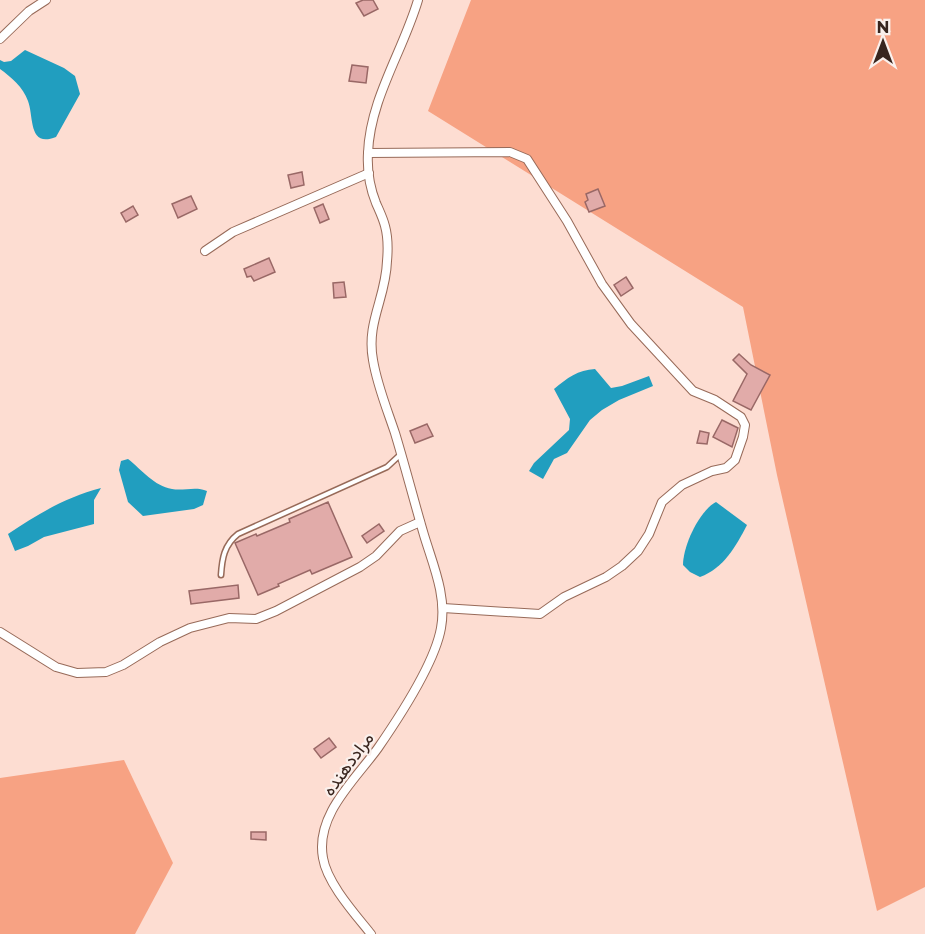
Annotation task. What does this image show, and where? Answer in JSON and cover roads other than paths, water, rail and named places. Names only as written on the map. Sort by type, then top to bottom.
[{"type":"street","points":[[0,39],[29,11],[46,0]]},
{"type":"street","name":"مراددهنده","points":[[371,934],[330,877],[323,859],[323,837],[331,813],[341,796],[391,728],[423,673],[441,629],[442,608],[438,580],[373,361],[371,334],[386,279],[387,248],[385,225],[375,201],[369,172],[368,153],[374,115],[418,0]]},
{"type":"street","points":[[368,153],[510,152],[527,159],[567,221],[602,284],[631,324],[693,391],[715,400],[741,417],[745,424],[744,438],[735,460],[726,468],[712,471],[672,492],[662,502],[649,534],[638,551],[606,577],[564,597],[540,614],[442,608]]},
{"type":"street","points":[[205,251],[233,232],[369,172]]},
{"type":"street","points":[[0,632],[56,667],[77,673],[106,672],[190,628],[229,618],[256,618],[276,611],[360,567],[376,556],[400,531],[420,522]]},
{"type":"lane","points":[[221,575],[225,550],[230,540],[238,534],[387,467],[401,454]]},
{"type":"water","points":[[25,50],[64,68],[75,76],[80,94],[56,137],[47,139],[36,135],[26,96],[16,83],[0,69],[0,60],[11,61]]},
{"type":"water","points":[[595,369],[611,388],[649,376],[653,386],[619,400],[590,420],[567,453],[554,459],[543,479],[529,471],[534,463],[569,430],[570,419],[554,389],[573,375]]},
{"type":"water","points":[[128,459],[154,481],[166,487],[207,491],[203,505],[194,509],[143,516],[128,502],[119,470],[121,461]]},
{"type":"water","points":[[101,488],[94,500],[94,524],[44,537],[15,551],[8,534],[53,507]]},
{"type":"water","points":[[716,502],[747,525],[723,562],[700,577],[683,565],[684,557],[689,539],[698,521]]}]
